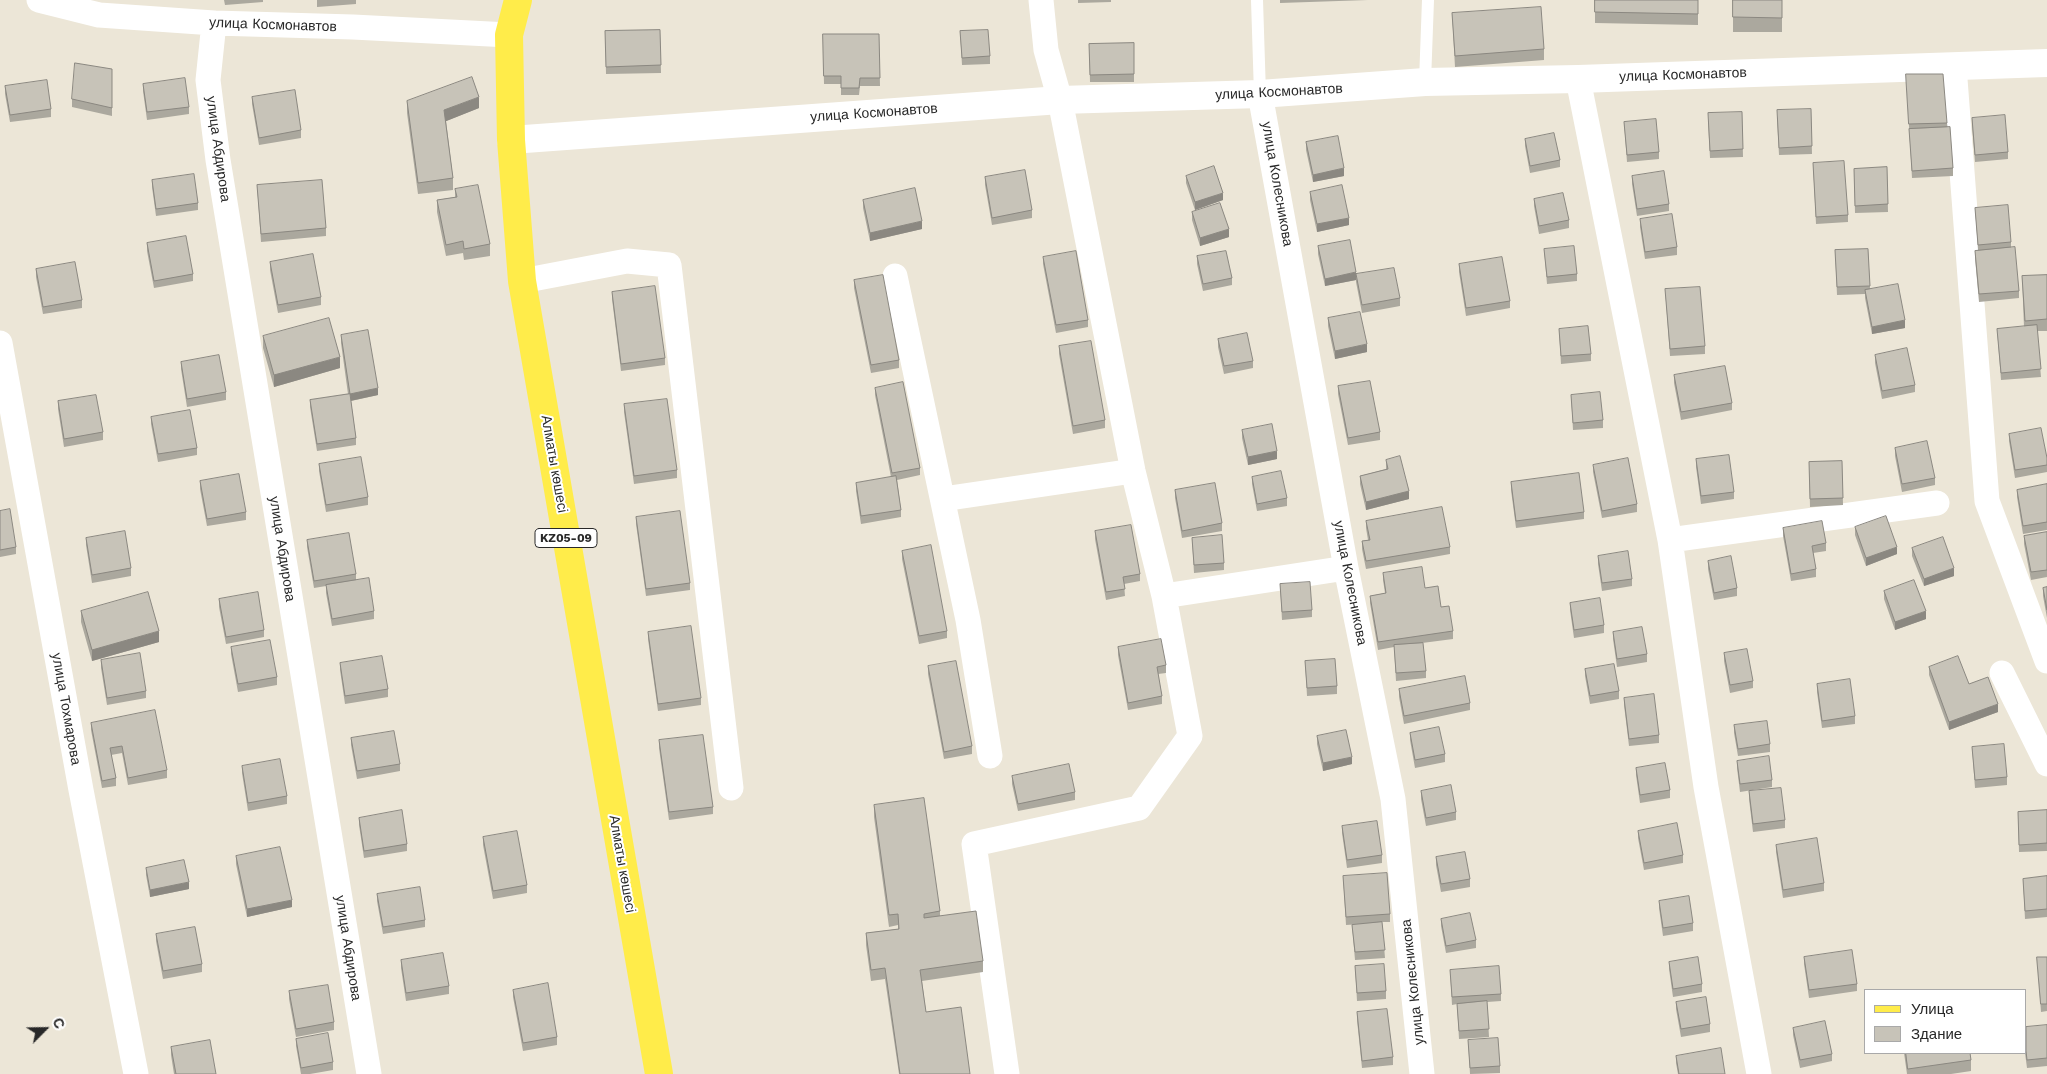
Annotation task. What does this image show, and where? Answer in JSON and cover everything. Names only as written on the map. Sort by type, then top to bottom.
[{"type":"main road","name":"Алматы көшесі","points":[[518,0],[509,35],[511,140],[522,281],[659,1074]]},
{"type":"main road","name":"улица Космонавтов","points":[[511,140],[1060,100],[1260,94],[1425,82],[1578,79],[2047,63]]},
{"type":"street","name":"улица Космонавтов","points":[[39,0],[99,15],[214,23],[353,27],[509,35]]},
{"type":"street","points":[[1007,1074],[974,844],[1139,808],[1190,736],[1164,596],[1133,471],[1060,100],[1046,50],[1041,0]]},
{"type":"street","name":"улица Абдирова","points":[[214,23],[208,80],[218,160],[369,1074]]},
{"type":"street","points":[[1954,66],[1987,501],[2047,661]]},
{"type":"street","points":[[1578,79],[1670,540],[1706,787],[1759,1074]]},
{"type":"street","name":"улица Колесникова","points":[[1260,94],[1346,568],[1393,799],[1422,1074]]},
{"type":"street","points":[[522,281],[627,261],[669,265],[731,788]]},
{"type":"street","points":[[895,276],[968,620],[990,756]]},
{"type":"street","name":"улица Тохмарова","points":[[0,343],[11,464],[80,790],[136,1074]]},
{"type":"street","points":[[943,499],[1133,471]]},
{"type":"street","points":[[1670,540],[1937,504]]},
{"type":"street","points":[[1164,596],[1346,568]]},
{"type":"street","points":[[2002,672],[2047,764]]},
{"type":"lane","points":[[1257,0],[1260,94]]},
{"type":"lane","points":[[1425,82],[1428,0]]},
{"type":"building","points":[[1595,0],[1698,0],[1698,14],[1595,12]]},
{"type":"building","points":[[1733,0],[1782,0],[1782,18],[1733,17]]},
{"type":"building","points":[[1541,7],[1544,49],[1455,56],[1452,13]]},
{"type":"building","points":[[660,30],[661,65],[606,67],[605,31]]},
{"type":"building","points":[[988,30],[990,56],[962,58],[960,31]]},
{"type":"building","points":[[823,34],[879,34],[880,78],[860,78],[859,88],[841,88],[841,76],[824,76]]},
{"type":"building","points":[[1134,43],[1134,74],[1090,75],[1089,44]]},
{"type":"building","points":[[75,63],[112,69],[112,108],[72,99]]},
{"type":"building","points":[[1906,74],[1943,74],[1947,123],[1909,124]]},
{"type":"building","points":[[472,77],[479,97],[444,110],[453,178],[418,183],[407,101]]},
{"type":"building","points":[[185,78],[189,107],[147,112],[143,84]]},
{"type":"building","points":[[47,80],[51,109],[10,115],[5,86]]},
{"type":"building","points":[[295,90],[301,130],[259,138],[252,97]]},
{"type":"building","points":[[1811,109],[1812,146],[1779,148],[1777,110]]},
{"type":"building","points":[[1742,112],[1743,149],[1710,151],[1708,113]]},
{"type":"building","points":[[2005,115],[2008,152],[1975,155],[1972,118]]},
{"type":"building","points":[[1656,119],[1659,152],[1627,155],[1624,122]]},
{"type":"building","points":[[1950,127],[1953,168],[1912,171],[1909,129]]},
{"type":"building","points":[[1554,133],[1560,160],[1530,166],[1525,139]]},
{"type":"building","points":[[1338,136],[1344,168],[1313,175],[1306,142]]},
{"type":"building","points":[[1844,161],[1848,215],[1816,217],[1813,163]]},
{"type":"building","points":[[1214,166],[1223,193],[1195,202],[1186,176]]},
{"type":"building","points":[[1887,167],[1888,204],[1855,206],[1854,169]]},
{"type":"building","points":[[1025,170],[1032,210],[992,218],[985,177]]},
{"type":"building","points":[[1664,171],[1669,204],[1637,209],[1632,176]]},
{"type":"building","points":[[194,174],[198,203],[156,209],[152,180]]},
{"type":"building","points":[[322,180],[326,228],[261,234],[257,185]]},
{"type":"building","points":[[478,185],[490,244],[464,249],[463,241],[446,245],[437,200],[457,197],[455,189]]},
{"type":"building","points":[[1342,185],[1349,218],[1317,224],[1310,192]]},
{"type":"building","points":[[915,188],[922,221],[870,233],[863,200]]},
{"type":"building","points":[[1563,193],[1569,220],[1539,226],[1534,199]]},
{"type":"building","points":[[1220,203],[1229,229],[1200,238],[1192,212]]},
{"type":"building","points":[[2008,205],[2011,242],[1978,245],[1975,208]]},
{"type":"building","points":[[1672,214],[1677,247],[1645,252],[1640,219]]},
{"type":"building","points":[[186,236],[193,274],[154,281],[147,243]]},
{"type":"building","points":[[1350,240],[1356,272],[1325,279],[1318,246]]},
{"type":"building","points":[[1574,246],[1577,274],[1547,277],[1544,249]]},
{"type":"building","points":[[2015,247],[2019,291],[1979,294],[1975,251]]},
{"type":"building","points":[[1868,249],[1870,286],[1837,287],[1835,250]]},
{"type":"building","points":[[1076,251],[1088,320],[1056,325],[1043,257]]},
{"type":"building","points":[[1226,251],[1232,278],[1203,284],[1197,256]]},
{"type":"building","points":[[313,254],[321,297],[278,305],[270,262]]},
{"type":"building","points":[[1502,257],[1510,301],[1466,308],[1459,264]]},
{"type":"building","points":[[75,262],[82,300],[43,307],[36,269]]},
{"type":"building","points":[[1394,268],[1400,298],[1362,305],[1356,274]]},
{"type":"building","points":[[883,275],[899,360],[871,365],[854,280]]},
{"type":"building","points":[[2047,275],[2047,319],[2025,321],[2022,276]]},
{"type":"building","points":[[1898,284],[1905,320],[1872,327],[1865,290]]},
{"type":"building","points":[[655,286],[665,358],[621,364],[612,292]]},
{"type":"building","points":[[1700,287],[1705,346],[1670,349],[1665,289]]},
{"type":"building","points":[[1360,312],[1367,344],[1335,351],[1328,318]]},
{"type":"building","points":[[329,318],[340,357],[274,375],[263,336]]},
{"type":"building","points":[[2037,325],[2041,369],[2001,373],[1997,329]]},
{"type":"building","points":[[1588,326],[1591,354],[1561,356],[1559,329]]},
{"type":"building","points":[[368,330],[378,388],[350,394],[341,335]]},
{"type":"building","points":[[1247,333],[1253,361],[1224,366],[1218,339]]},
{"type":"building","points":[[1091,341],[1105,420],[1073,426],[1059,346]]},
{"type":"building","points":[[1907,348],[1915,385],[1882,391],[1875,355]]},
{"type":"building","points":[[219,355],[226,392],[187,399],[181,362]]},
{"type":"building","points":[[1725,366],[1732,403],[1681,412],[1674,375]]},
{"type":"building","points":[[1370,381],[1380,432],[1348,438],[1338,386]]},
{"type":"building","points":[[903,382],[920,468],[892,473],[875,388]]},
{"type":"building","points":[[1600,392],[1603,420],[1573,423],[1571,395]]},
{"type":"building","points":[[350,394],[356,438],[317,444],[310,400]]},
{"type":"building","points":[[96,395],[103,432],[64,439],[58,401]]},
{"type":"building","points":[[667,399],[677,470],[634,476],[624,404]]},
{"type":"building","points":[[190,410],[197,448],[158,454],[151,417]]},
{"type":"building","points":[[1272,424],[1277,451],[1248,457],[1242,430]]},
{"type":"building","points":[[2041,428],[2047,465],[2015,470],[2009,434]]},
{"type":"building","points":[[1927,441],[1935,478],[1902,484],[1895,448]]},
{"type":"building","points":[[1729,455],[1734,492],[1701,496],[1696,459]]},
{"type":"building","points":[[1400,456],[1409,491],[1366,502],[1360,476],[1388,469],[1386,460]]},
{"type":"building","points":[[361,457],[368,497],[326,505],[319,464]]},
{"type":"building","points":[[1628,458],[1637,504],[1602,511],[1593,465]]},
{"type":"building","points":[[1842,461],[1843,498],[1810,499],[1809,462]]},
{"type":"building","points":[[1281,471],[1287,498],[1257,504],[1252,477]]},
{"type":"building","points":[[1579,473],[1584,512],[1516,521],[1511,482]]},
{"type":"building","points":[[239,474],[246,512],[207,519],[200,481]]},
{"type":"building","points":[[896,476],[901,510],[861,516],[856,483]]},
{"type":"building","points":[[1215,483],[1222,523],[1182,531],[1175,490]]},
{"type":"building","points":[[2047,484],[2047,522],[2023,526],[2017,490]]},
{"type":"building","points":[[1442,507],[1450,547],[1366,561],[1362,541],[1370,540],[1366,521]]},
{"type":"building","points":[[10,509],[16,547],[0,550],[0,511]]},
{"type":"building","points":[[680,511],[690,583],[646,589],[636,517]]},
{"type":"building","points":[[1886,516],[1897,547],[1866,558],[1855,527]]},
{"type":"building","points":[[1822,521],[1826,543],[1812,546],[1816,569],[1791,574],[1783,528]]},
{"type":"building","points":[[1131,525],[1140,574],[1123,577],[1125,589],[1106,592],[1095,531]]},
{"type":"building","points":[[125,531],[131,568],[92,575],[86,538]]},
{"type":"building","points":[[2047,532],[2047,570],[2031,572],[2024,536]]},
{"type":"building","points":[[349,533],[356,574],[314,581],[307,540]]},
{"type":"building","points":[[1222,535],[1224,563],[1194,565],[1192,538]]},
{"type":"building","points":[[1943,537],[1954,568],[1924,579],[1912,548]]},
{"type":"building","points":[[931,545],[947,631],[919,636],[902,551]]},
{"type":"building","points":[[1628,551],[1632,579],[1602,583],[1598,556]]},
{"type":"building","points":[[1731,556],[1737,588],[1714,593],[1708,561]]},
{"type":"building","points":[[1422,567],[1425,588],[1438,586],[1441,607],[1449,606],[1453,631],[1378,642],[1370,596],[1386,593],[1383,573]]},
{"type":"building","points":[[369,578],[374,611],[332,619],[326,585]]},
{"type":"building","points":[[1914,580],[1926,611],[1895,622],[1884,591]]},
{"type":"building","points":[[1310,582],[1312,610],[1282,612],[1280,584]]},
{"type":"building","points":[[2047,587],[2047,610],[2043,588]]},
{"type":"building","points":[[148,592],[159,631],[92,650],[81,611]]},
{"type":"building","points":[[258,592],[264,630],[226,637],[219,599]]},
{"type":"building","points":[[1600,598],[1604,625],[1574,630],[1570,603]]},
{"type":"building","points":[[691,626],[701,698],[658,704],[648,632]]},
{"type":"building","points":[[1642,627],[1647,654],[1617,659],[1613,632]]},
{"type":"building","points":[[1161,639],[1166,665],[1157,667],[1162,696],[1128,703],[1118,647]]},
{"type":"building","points":[[270,640],[277,677],[238,684],[231,647]]},
{"type":"building","points":[[1423,643],[1426,671],[1396,673],[1394,645]]},
{"type":"building","points":[[1747,649],[1753,681],[1730,685],[1724,653]]},
{"type":"building","points":[[140,653],[146,691],[107,698],[101,660]]},
{"type":"building","points":[[382,656],[388,689],[345,696],[340,663]]},
{"type":"building","points":[[1958,656],[1969,684],[1988,677],[1998,704],[1949,722],[1929,667]]},
{"type":"building","points":[[1335,659],[1337,686],[1307,688],[1305,661]]},
{"type":"building","points":[[956,661],[972,746],[944,752],[928,666]]},
{"type":"building","points":[[1614,664],[1619,691],[1590,696],[1585,669]]},
{"type":"building","points":[[1465,676],[1470,703],[1404,716],[1399,689]]},
{"type":"building","points":[[1850,679],[1855,716],[1822,721],[1817,684]]},
{"type":"building","points":[[1654,694],[1659,735],[1629,739],[1624,698]]},
{"type":"building","points":[[155,710],[167,770],[128,778],[122,746],[110,748],[116,778],[102,781],[91,723]]},
{"type":"building","points":[[1767,721],[1770,744],[1738,749],[1734,725]]},
{"type":"building","points":[[1439,727],[1445,754],[1415,760],[1410,733]]},
{"type":"building","points":[[1346,730],[1352,757],[1323,763],[1317,736]]},
{"type":"building","points":[[394,731],[400,764],[357,771],[351,738]]},
{"type":"building","points":[[703,735],[713,807],[669,812],[659,740]]},
{"type":"building","points":[[2004,744],[2007,777],[1975,780],[1972,747]]},
{"type":"building","points":[[1769,756],[1772,780],[1740,784],[1737,761]]},
{"type":"building","points":[[280,759],[287,796],[248,803],[242,766]]},
{"type":"building","points":[[1665,763],[1670,790],[1640,795],[1636,768]]},
{"type":"building","points":[[1069,764],[1075,792],[1018,804],[1012,776]]},
{"type":"building","points":[[1451,785],[1456,812],[1426,818],[1421,791]]},
{"type":"building","points":[[1781,788],[1785,820],[1753,824],[1749,791]]},
{"type":"building","points":[[924,798],[940,911],[924,914],[924,918],[976,911],[983,961],[920,970],[926,1012],[961,1007],[970,1074],[900,1074],[885,968],[871,970],[866,933],[899,929],[898,914],[889,915],[874,805]]},
{"type":"building","points":[[402,810],[407,844],[364,851],[359,818]]},
{"type":"building","points":[[2047,810],[2047,843],[2019,845],[2018,812]]},
{"type":"building","points":[[1377,821],[1382,855],[1347,860],[1342,826]]},
{"type":"building","points":[[1677,823],[1683,855],[1644,863],[1638,831]]},
{"type":"building","points":[[517,831],[527,885],[493,891],[483,837]]},
{"type":"building","points":[[1817,838],[1824,883],[1783,890],[1776,845]]},
{"type":"building","points":[[280,847],[292,900],[247,909],[236,856]]},
{"type":"building","points":[[1465,852],[1470,879],[1441,884],[1436,857]]},
{"type":"building","points":[[184,860],[189,882],[150,890],[146,868]]},
{"type":"building","points":[[1387,873],[1390,914],[1346,917],[1343,876]]},
{"type":"building","points":[[2047,876],[2047,909],[2025,911],[2023,879]]},
{"type":"building","points":[[420,887],[425,920],[383,927],[377,894]]},
{"type":"building","points":[[1689,896],[1693,923],[1663,928],[1659,901]]},
{"type":"building","points":[[1470,913],[1476,940],[1446,946],[1441,919]]},
{"type":"building","points":[[1382,922],[1385,950],[1355,952],[1352,925]]},
{"type":"building","points":[[195,927],[202,964],[163,971],[156,934]]},
{"type":"building","points":[[1852,950],[1857,984],[1809,990],[1804,957]]},
{"type":"building","points":[[443,953],[449,986],[406,993],[401,960]]},
{"type":"building","points":[[1698,957],[1702,984],[1673,989],[1669,962]]},
{"type":"building","points":[[2037,957],[2047,957],[2047,1004],[2041,1004]]},
{"type":"building","points":[[1384,964],[1386,991],[1357,993],[1355,966]]},
{"type":"building","points":[[1499,966],[1501,994],[1452,997],[1450,970]]},
{"type":"building","points":[[548,983],[557,1037],[523,1043],[513,990]]},
{"type":"building","points":[[328,985],[334,1022],[296,1029],[289,991]]},
{"type":"building","points":[[1706,997],[1710,1024],[1681,1029],[1676,1002]]},
{"type":"building","points":[[1487,1001],[1489,1029],[1459,1031],[1457,1004]]},
{"type":"building","points":[[1387,1009],[1393,1057],[1362,1061],[1357,1012]]},
{"type":"building","points":[[1825,1021],[1832,1054],[1800,1060],[1793,1028]]},
{"type":"building","points":[[2047,1025],[2047,1058],[2027,1060],[2027,1027]]},
{"type":"building","points":[[328,1033],[333,1062],[301,1068],[296,1039]]},
{"type":"building","points":[[1498,1038],[1500,1066],[1470,1068],[1468,1040]]},
{"type":"building","points":[[210,1040],[216,1074],[176,1074],[171,1047]]},
{"type":"building","points":[[1721,1048],[1725,1074],[1679,1074],[1676,1056]]},
{"type":"building","points":[[1906,1054],[1970,1054],[1971,1060],[1908,1069]]}]
